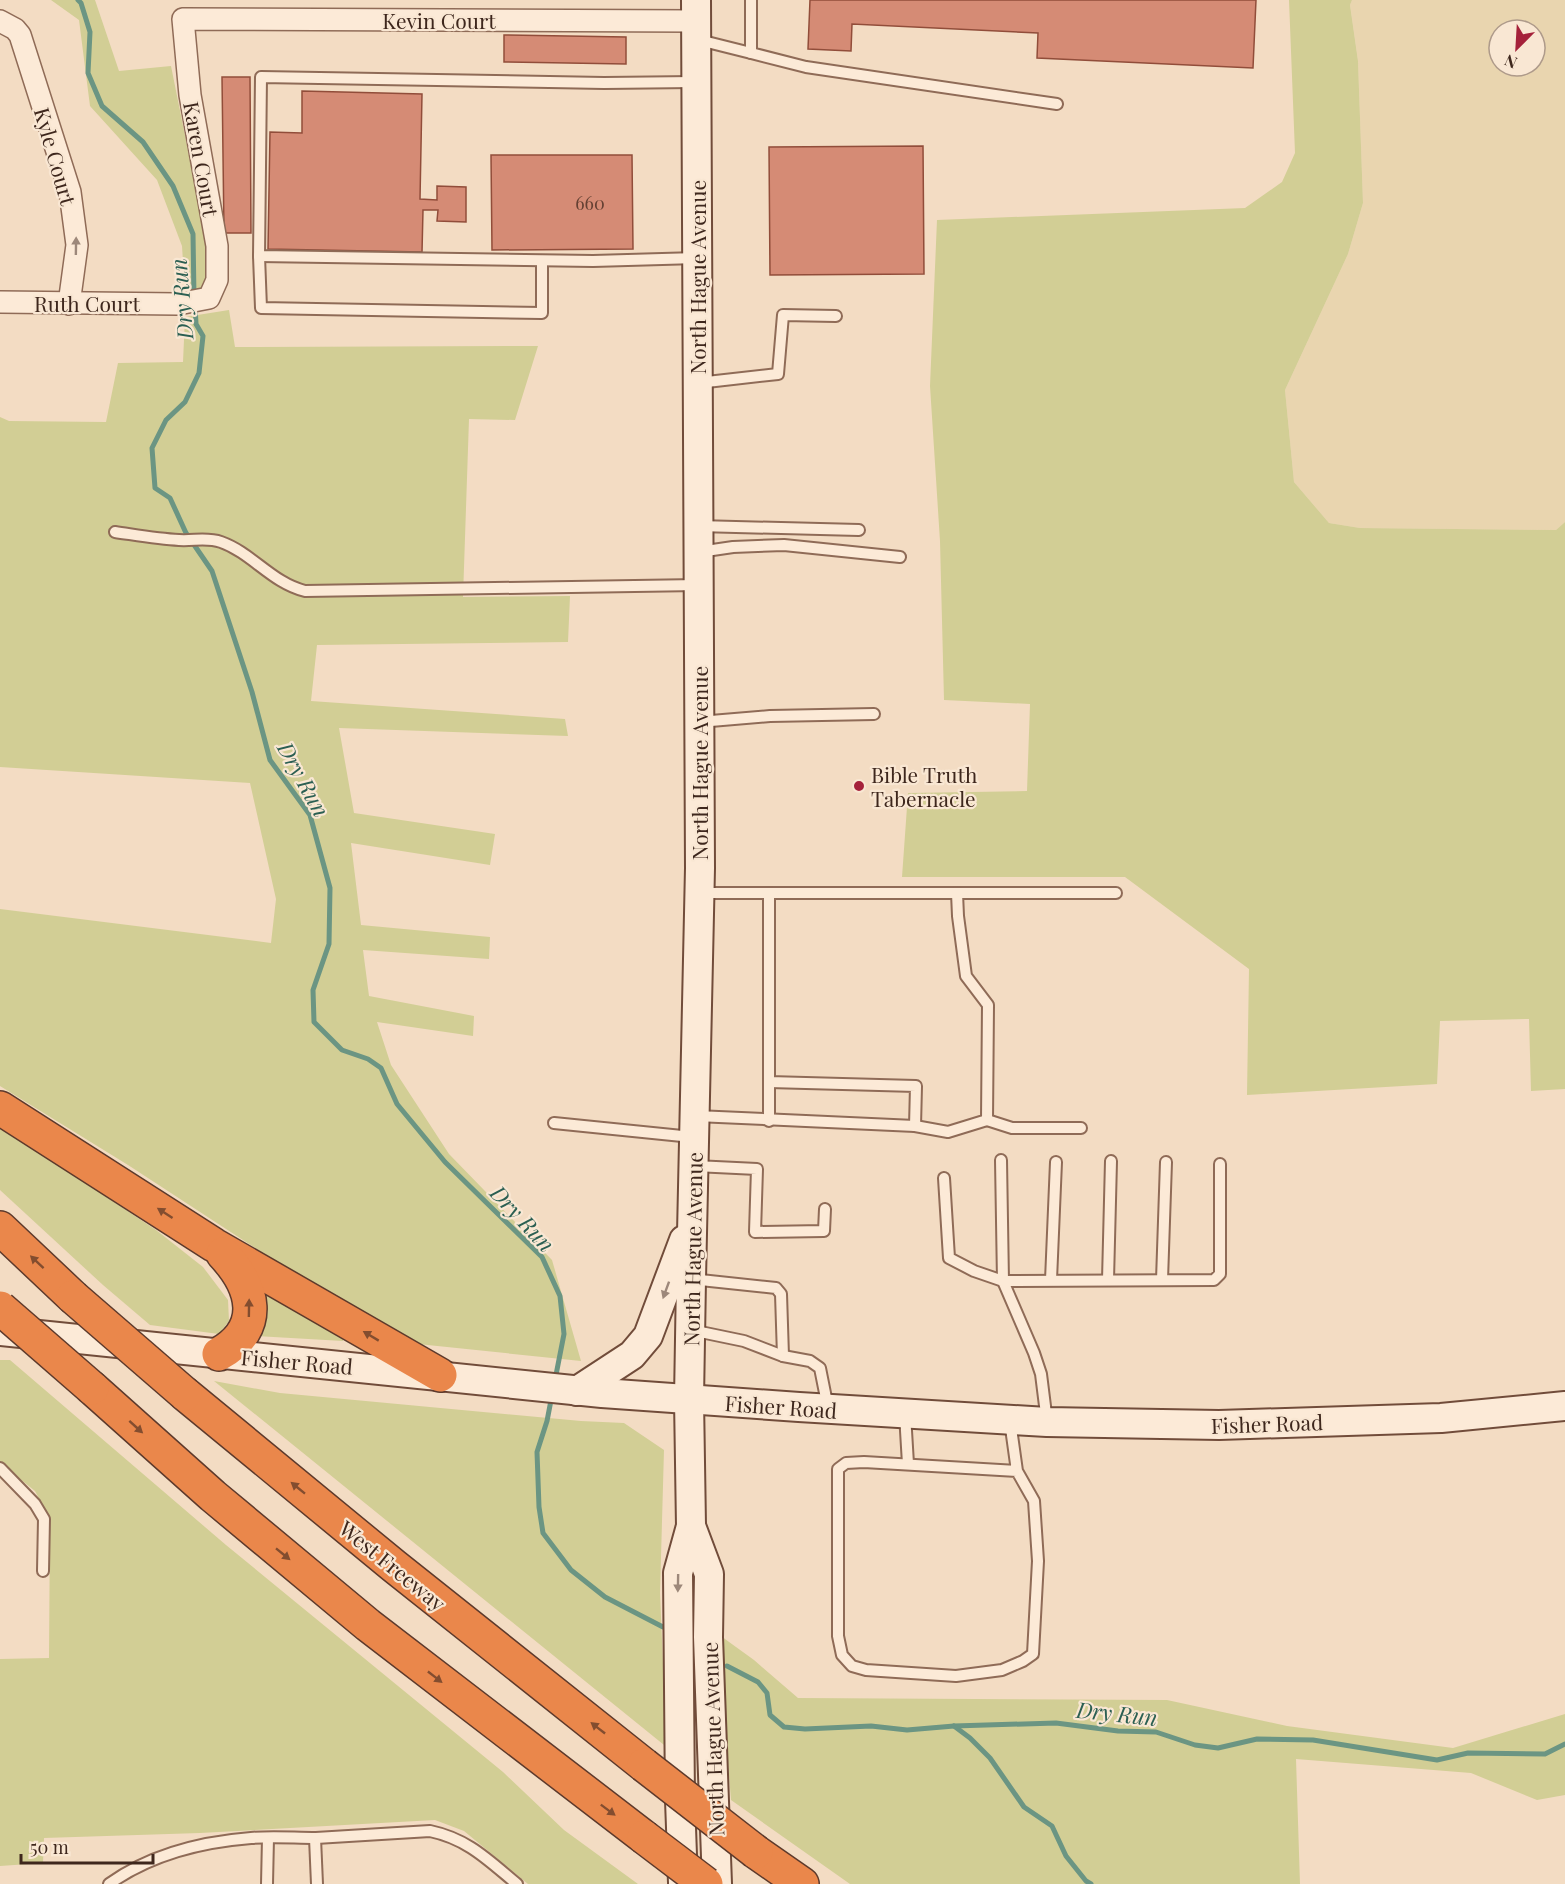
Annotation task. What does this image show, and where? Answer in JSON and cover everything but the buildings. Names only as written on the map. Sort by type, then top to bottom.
[{"type":"highway","points":[[0,1108],[214,1245],[440,1375]]},
{"type":"highway","name":"West Freeway","points":[[0,1228],[74,1297],[185,1394],[394,1566],[644,1765],[756,1852],[802,1884]]},
{"type":"highway","points":[[214,1245],[234,1265],[249,1292],[250,1305],[250,1317],[246,1329],[239,1340],[219,1354]]},
{"type":"highway","points":[[0,1308],[213,1496],[368,1625],[706,1884]]},
{"type":"main road","name":"North Hague Avenue","points":[[683,1884],[678,1573],[691,1526],[689,1399],[699,893],[696,20]]},
{"type":"main road","points":[[578,1390],[632,1355],[648,1336],[693,1215]]},
{"type":"main road","name":"Fisher Road","points":[[0,1331],[578,1390],[828,1409],[1047,1422],[1231,1425],[1441,1418],[1565,1406]]},
{"type":"main road","name":"North Hague Avenue","points":[[691,1526],[709,1574],[708,1637],[717,1884]]},
{"type":"street","name":"Kevin Court","points":[[183,19],[696,20]]},
{"type":"street","name":"Karen Court","points":[[183,19],[190,94],[217,246],[217,280],[209,298]]},
{"type":"street","name":"Kyle Court","points":[[0,21],[15,29],[20,35],[70,192],[77,245],[69,304]]},
{"type":"street","name":"Ruth Court","points":[[0,303],[178,304],[209,298]]},
{"type":"lane","points":[[751,0],[751,53]]},
{"type":"lane","points":[[696,20],[751,53],[806,67],[1057,104]]},
{"type":"lane","points":[[542,261],[542,313],[261,308],[259,256],[261,77],[604,83],[696,82]]},
{"type":"lane","points":[[259,256],[542,261],[697,258]]},
{"type":"lane","points":[[698,383],[778,374],[783,315],[836,316]]},
{"type":"lane","points":[[698,539],[859,530]]},
{"type":"lane","points":[[115,532],[180,540],[203,539],[220,542],[239,551],[279,580],[293,588],[305,591],[698,585]]},
{"type":"lane","points":[[698,539],[733,547],[784,546],[900,557]]},
{"type":"lane","points":[[699,722],[770,716],[874,714]]},
{"type":"lane","points":[[699,893],[1116,893]]},
{"type":"lane","points":[[769,893],[769,1121]]},
{"type":"lane","points":[[957,893],[966,976],[987,1005],[987,1120]]},
{"type":"lane","points":[[769,1082],[916,1086],[915,1126]]},
{"type":"lane","points":[[554,1123],[695,1127],[769,1121],[915,1126],[948,1132],[987,1120],[1011,1128],[1081,1128]]},
{"type":"lane","points":[[1001,1160],[1003,1281],[1041,1374],[1047,1422]]},
{"type":"lane","points":[[1108,1280],[1111,1161]]},
{"type":"lane","points":[[1051,1281],[1056,1162]]},
{"type":"lane","points":[[1162,1280],[1166,1162]]},
{"type":"lane","points":[[944,1178],[949,1258],[974,1271],[1003,1281],[1214,1280],[1220,1274],[1220,1164]]},
{"type":"lane","points":[[694,1166],[757,1169],[755,1232],[824,1231],[825,1209]]},
{"type":"lane","points":[[691,1279],[777,1288],[781,1294],[783,1356]]},
{"type":"lane","points":[[690,1330],[744,1341],[783,1356],[810,1361],[820,1368],[828,1409]]},
{"type":"lane","points":[[905,1414],[908,1464]]},
{"type":"lane","points":[[1010,1420],[1017,1471],[1034,1502],[1038,1561],[1033,1653],[1023,1661],[1002,1670],[956,1676],[866,1670],[852,1666],[842,1655],[838,1636],[838,1468],[846,1463],[864,1462],[1017,1471]]},
{"type":"lane","points":[[0,1468],[35,1504],[44,1519],[43,1572]]},
{"type":"lane","points":[[109,1884],[130,1869],[194,1846],[252,1838],[315,1838],[430,1831],[449,1835],[469,1845],[517,1884]]},
{"type":"lane","points":[[267,1884],[268,1838]]},
{"type":"lane","points":[[315,1838],[317,1884]]},
{"type":"shaded area","points":[[51,0],[95,0],[119,71],[171,66],[208,250],[208,292],[185,294],[182,246],[157,180],[90,106],[79,20]]},
{"type":"shaded area","points":[[1289,0],[1352,0],[1350,5],[1358,61],[1363,203],[1348,254],[1285,390],[1294,482],[1329,523],[1360,528],[1556,530],[1565,522],[1565,1089],[1531,1091],[1529,1019],[1440,1021],[1437,1084],[1247,1095],[1249,969],[1125,877],[902,877],[908,793],[1027,791],[1030,704],[944,700],[940,541],[930,386],[937,220],[1245,208],[1282,182],[1295,153]]},
{"type":"shaded area","points":[[1352,0],[1565,0],[1565,522],[1556,530],[1360,528],[1329,523],[1294,482],[1285,390],[1348,254],[1363,203],[1358,61],[1350,5]]},
{"type":"shaded area","points":[[229,310],[235,347],[538,346],[515,420],[469,419],[463,597],[570,596],[568,642],[317,645],[311,701],[565,719],[568,736],[339,728],[354,813],[495,834],[490,865],[351,843],[361,925],[490,937],[489,959],[363,950],[369,996],[474,1016],[473,1036],[377,1022],[391,1065],[449,1154],[552,1260],[581,1361],[418,1344],[355,1313],[128,1165],[0,1086],[0,909],[271,943],[276,899],[250,783],[0,767],[0,417],[9,421],[106,422],[118,363],[183,362],[185,317]]},
{"type":"shaded area","points":[[0,1126],[156,1230],[203,1267],[228,1300],[229,1321],[219,1334],[150,1325],[0,1190]]},
{"type":"shaded area","points":[[256,1280],[344,1332],[343,1341],[256,1336]]},
{"type":"shaded area","points":[[0,1360],[10,1360],[226,1545],[503,1772],[564,1830],[638,1884],[528,1884],[464,1831],[435,1820],[200,1833],[44,1838],[43,1863],[0,1866],[0,1659],[49,1658],[50,1519],[35,1491],[0,1463]]},
{"type":"shaded area","points":[[214,1381],[280,1393],[624,1423],[664,1450],[660,1593],[669,1749]]},
{"type":"shaded area","points":[[718,1634],[754,1660],[798,1698],[1167,1700],[1287,1726],[1453,1748],[1565,1714],[1565,1795],[1537,1800],[1471,1773],[1296,1759],[1300,1884],[850,1884],[731,1800]]},
{"type":"waterway","name":"Dry Run","points":[[78,0],[90,32],[88,73],[102,106],[143,142],[173,186],[193,234],[194,297]]},
{"type":"waterway","name":"Dry Run","points":[[195,306],[196,324],[203,336],[199,373],[185,402],[166,420],[152,448],[155,488],[170,498],[186,533],[212,571],[252,692],[270,760],[310,815],[330,888],[329,944],[313,990],[314,1022],[342,1050],[368,1059],[381,1068],[397,1104],[445,1162],[542,1257],[560,1296],[564,1334],[555,1380]]},
{"type":"waterway","name":"Dry Run","points":[[552,1395],[537,1452],[539,1507],[543,1533],[571,1570],[605,1597],[663,1627]]},
{"type":"waterway","name":"Dry Run","points":[[727,1666],[758,1682],[767,1693],[770,1715],[784,1727],[805,1729],[871,1726],[907,1730],[1056,1723],[1118,1731],[1156,1732],[1195,1745],[1218,1748],[1257,1739],[1313,1740],[1437,1760],[1468,1753],[1545,1754],[1565,1744]]},
{"type":"waterway","points":[[954,1726],[990,1758],[1024,1807],[1052,1826],[1066,1856],[1091,1884]]},
{"type":"place","name":"Bible Truth Tabernacle","points":[[859,786]]}]
